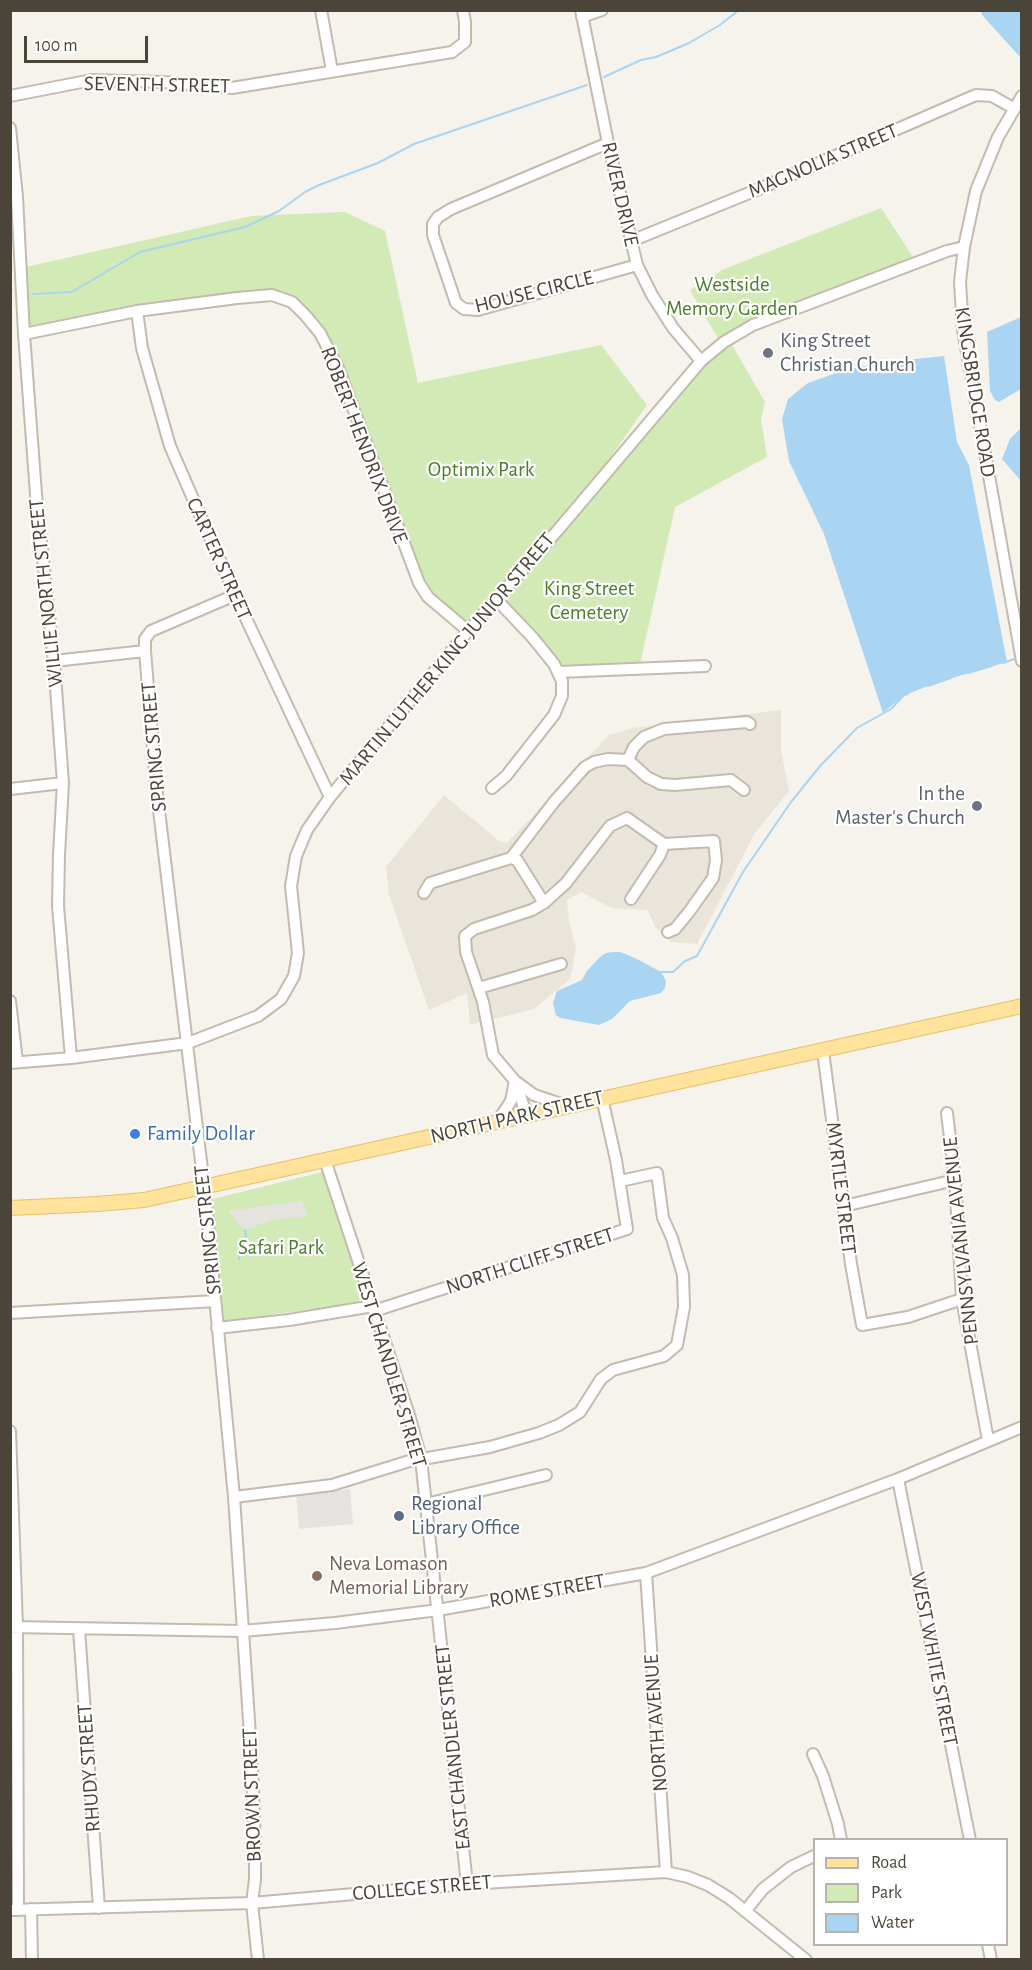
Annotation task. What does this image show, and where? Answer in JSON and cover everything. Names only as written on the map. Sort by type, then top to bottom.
[{"type":"main road","name":"NORTH PARK STREET","points":[[10,1208],[144,1200],[1022,1006]]},
{"type":"street","points":[[321,10],[332,71]]},
{"type":"street","name":"SEVENTH STREET","points":[[10,96],[92,80],[163,82],[232,88],[452,52],[465,42],[463,10]]},
{"type":"street","points":[[582,14],[602,10]]},
{"type":"street","name":"RIVER DRIVE","points":[[582,14],[608,143],[637,265],[652,295],[673,328],[701,361]]},
{"type":"street","name":"MAGNOLIA STREET","points":[[631,241],[976,95],[992,96],[1013,108]]},
{"type":"street","name":"KINGSBRIDGE ROAD","points":[[1022,96],[998,137],[976,190],[964,247],[960,282],[963,330],[1022,661]]},
{"type":"street","name":"WILLIE NORTH STREET","points":[[10,128],[36,495],[54,661],[63,783],[58,906],[71,1058]]},
{"type":"street","name":"HOUSE CIRCLE","points":[[608,143],[451,209],[438,217],[433,224],[433,235],[456,303],[464,309],[478,310],[637,265]]},
{"type":"street","name":"MARTIN LUTHER KING JUNIOR STREET","points":[[14,1062],[71,1058],[188,1043],[258,1016],[281,999],[294,976],[298,953],[291,886],[296,856],[307,830],[330,796],[468,631],[558,530],[701,361],[724,342],[760,322],[947,251],[964,247]]},
{"type":"street","points":[[10,278],[22,276]]},
{"type":"street","name":"ROBERT HENDRIX DRIVE","points":[[24,334],[137,311],[272,295],[292,302],[320,333],[338,368],[419,583],[433,601],[468,631]]},
{"type":"street","name":"CARTER STREET","points":[[137,311],[142,348],[170,446],[235,596],[330,796]]},
{"type":"street","points":[[54,661],[145,651],[145,639],[151,631],[235,596]]},
{"type":"street","points":[[492,788],[506,776],[554,715],[562,696],[562,681],[558,672],[533,638],[496,599]]},
{"type":"street","name":"SPRING STREET","points":[[145,651],[156,785],[205,1186],[234,1497],[242,1631]]},
{"type":"street","points":[[558,672],[705,666]]},
{"type":"street","points":[[628,760],[634,747],[644,737],[664,729],[747,722],[750,724]]},
{"type":"street","points":[[424,893],[430,883],[511,858],[554,802],[585,767],[608,759],[628,760],[647,777],[661,784],[731,780],[744,790]]},
{"type":"street","points":[[10,789],[63,783]]},
{"type":"street","points":[[567,1106],[534,1095],[515,1081],[493,1055],[479,988],[466,952],[465,936],[474,929],[532,910],[544,903],[566,883],[602,836],[619,821],[627,818],[664,844],[714,841],[716,860],[713,878],[675,929],[668,932]]},
{"type":"street","points":[[631,899],[660,855],[664,844]]},
{"type":"street","points":[[511,858],[517,860],[544,903]]},
{"type":"street","points":[[479,988],[561,964]]},
{"type":"street","points":[[10,1000],[14,1062]]},
{"type":"street","name":"MYRTLE STREET","points":[[823,1051],[851,1264],[862,1325],[908,1317],[962,1299]]},
{"type":"street","points":[[515,1081],[527,1116]]},
{"type":"street","points":[[497,1122],[511,1101],[515,1081]]},
{"type":"street","name":"NORTH CLIFF STREET","points":[[218,1328],[374,1309],[627,1229],[620,1181],[602,1098]]},
{"type":"street","name":"PENNSYLVANIA AVENUE","points":[[947,1113],[955,1180],[962,1299],[988,1440]]},
{"type":"street","name":"WEST CHANDLER STREET","points":[[325,1160],[421,1459],[438,1610]]},
{"type":"street","points":[[234,1497],[332,1485],[416,1459],[490,1447],[559,1425],[580,1412],[601,1379],[613,1370],[664,1356],[677,1345],[684,1307],[682,1275],[672,1238],[663,1218],[657,1173],[620,1181]]},
{"type":"street","points":[[844,1206],[955,1180]]},
{"type":"street","points":[[10,1313],[216,1302]]},
{"type":"street","name":"ROME STREET","points":[[14,1627],[242,1631],[335,1623],[438,1610],[646,1573],[898,1479],[1022,1427]]},
{"type":"street","points":[[10,1431],[14,1627],[14,1910]]},
{"type":"street","points":[[426,1504],[546,1474]]},
{"type":"street","name":"WEST WHITE STREET","points":[[898,1479],[970,1838]]},
{"type":"street","name":"NORTH AVENUE","points":[[646,1573],[666,1872]]},
{"type":"street","name":"EAST CHANDLER STREET","points":[[438,1610],[467,1884]]},
{"type":"street","name":"RHUDY STREET","points":[[79,1629],[99,1908]]},
{"type":"street","name":"BROWN STREET","points":[[242,1631],[255,1846],[252,1903],[258,1959]]},
{"type":"street","points":[[813,1754],[823,1776],[841,1838]]},
{"type":"street","points":[[746,1910],[763,1889],[791,1867],[813,1856]]},
{"type":"street","name":"COLLEGE STREET","points":[[14,1910],[252,1903],[467,1884],[666,1872],[708,1885],[746,1910],[806,1959]]},
{"type":"street","points":[[31,1909],[32,1959]]},
{"type":"shaded area","points":[[781,710],[781,750],[789,791],[755,833],[697,944],[671,942],[656,928],[647,910],[612,908],[581,892],[567,900],[569,921],[576,949],[570,979],[534,1009],[470,1025],[467,993],[429,1010],[389,895],[386,867],[444,795],[499,841],[507,843],[609,735],[633,728]]},
{"type":"shaded area","points":[[302,1201],[308,1216],[272,1220],[244,1230],[228,1211]]},
{"type":"shaded area","points":[[350,1489],[353,1524],[299,1529],[296,1494]]},
{"type":"green space","name":"Westside Memory Garden","points":[[881,208],[913,257],[756,318],[719,340],[690,290],[724,269]]},
{"type":"green space","name":"Optimix Park","points":[[345,212],[385,231],[418,383],[601,345],[647,405],[576,507],[468,631],[428,597],[338,368],[306,316],[272,295],[24,334],[22,268],[251,216]]},
{"type":"green space","name":"King Street Cemetery","points":[[732,345],[765,402],[761,419],[767,457],[675,507],[640,664],[561,668],[504,602],[710,360]]},
{"type":"green space","name":"Safari Park","points":[[322,1172],[364,1294],[357,1303],[224,1321],[221,1318],[213,1199]]},
{"type":"water","points":[[981,11],[1021,11],[1021,58],[982,15]]},
{"type":"water","points":[[1021,317],[1021,389],[999,402],[995,400],[990,391],[987,332]]},
{"type":"water","points":[[944,356],[957,442],[969,465],[1007,662],[935,683],[903,696],[883,713],[824,534],[789,461],[782,419],[788,399],[808,383],[842,371],[878,363]]},
{"type":"water","points":[[1021,428],[1021,481],[1002,459],[1010,439]]},
{"type":"water","points":[[620,952],[635,958],[661,972],[666,981],[665,988],[661,993],[630,1001],[612,1019],[599,1025],[560,1018],[556,1015],[553,1003],[557,991],[582,980],[600,957]]},
{"type":"waterway","points":[[604,77],[641,60],[656,57],[689,43],[720,25],[739,10]]},
{"type":"waterway","points":[[33,294],[72,292],[140,252],[245,227],[279,211],[319,185],[378,163],[414,144],[587,85]]},
{"type":"waterway","points":[[1003,663],[1017,658]]},
{"type":"waterway","points":[[968,673],[992,666]]},
{"type":"waterway","points":[[928,686],[951,678]]},
{"type":"waterway","points":[[661,972],[673,972],[685,961],[697,956],[743,872],[791,802],[821,765],[857,728],[891,709],[909,693]]},
{"type":"waterway","points":[[239,1259],[246,1236],[245,1230]]},
{"type":"place","name":"King Street Christian Church","points":[[768,353]]},
{"type":"place","name":"In the Master's Church","points":[[977,806]]},
{"type":"place","name":"Family Dollar","points":[[135,1134]]},
{"type":"place","name":"Regional Library Office","points":[[399,1516]]},
{"type":"place","name":"Neva Lomason Memorial Library","points":[[317,1576]]}]
